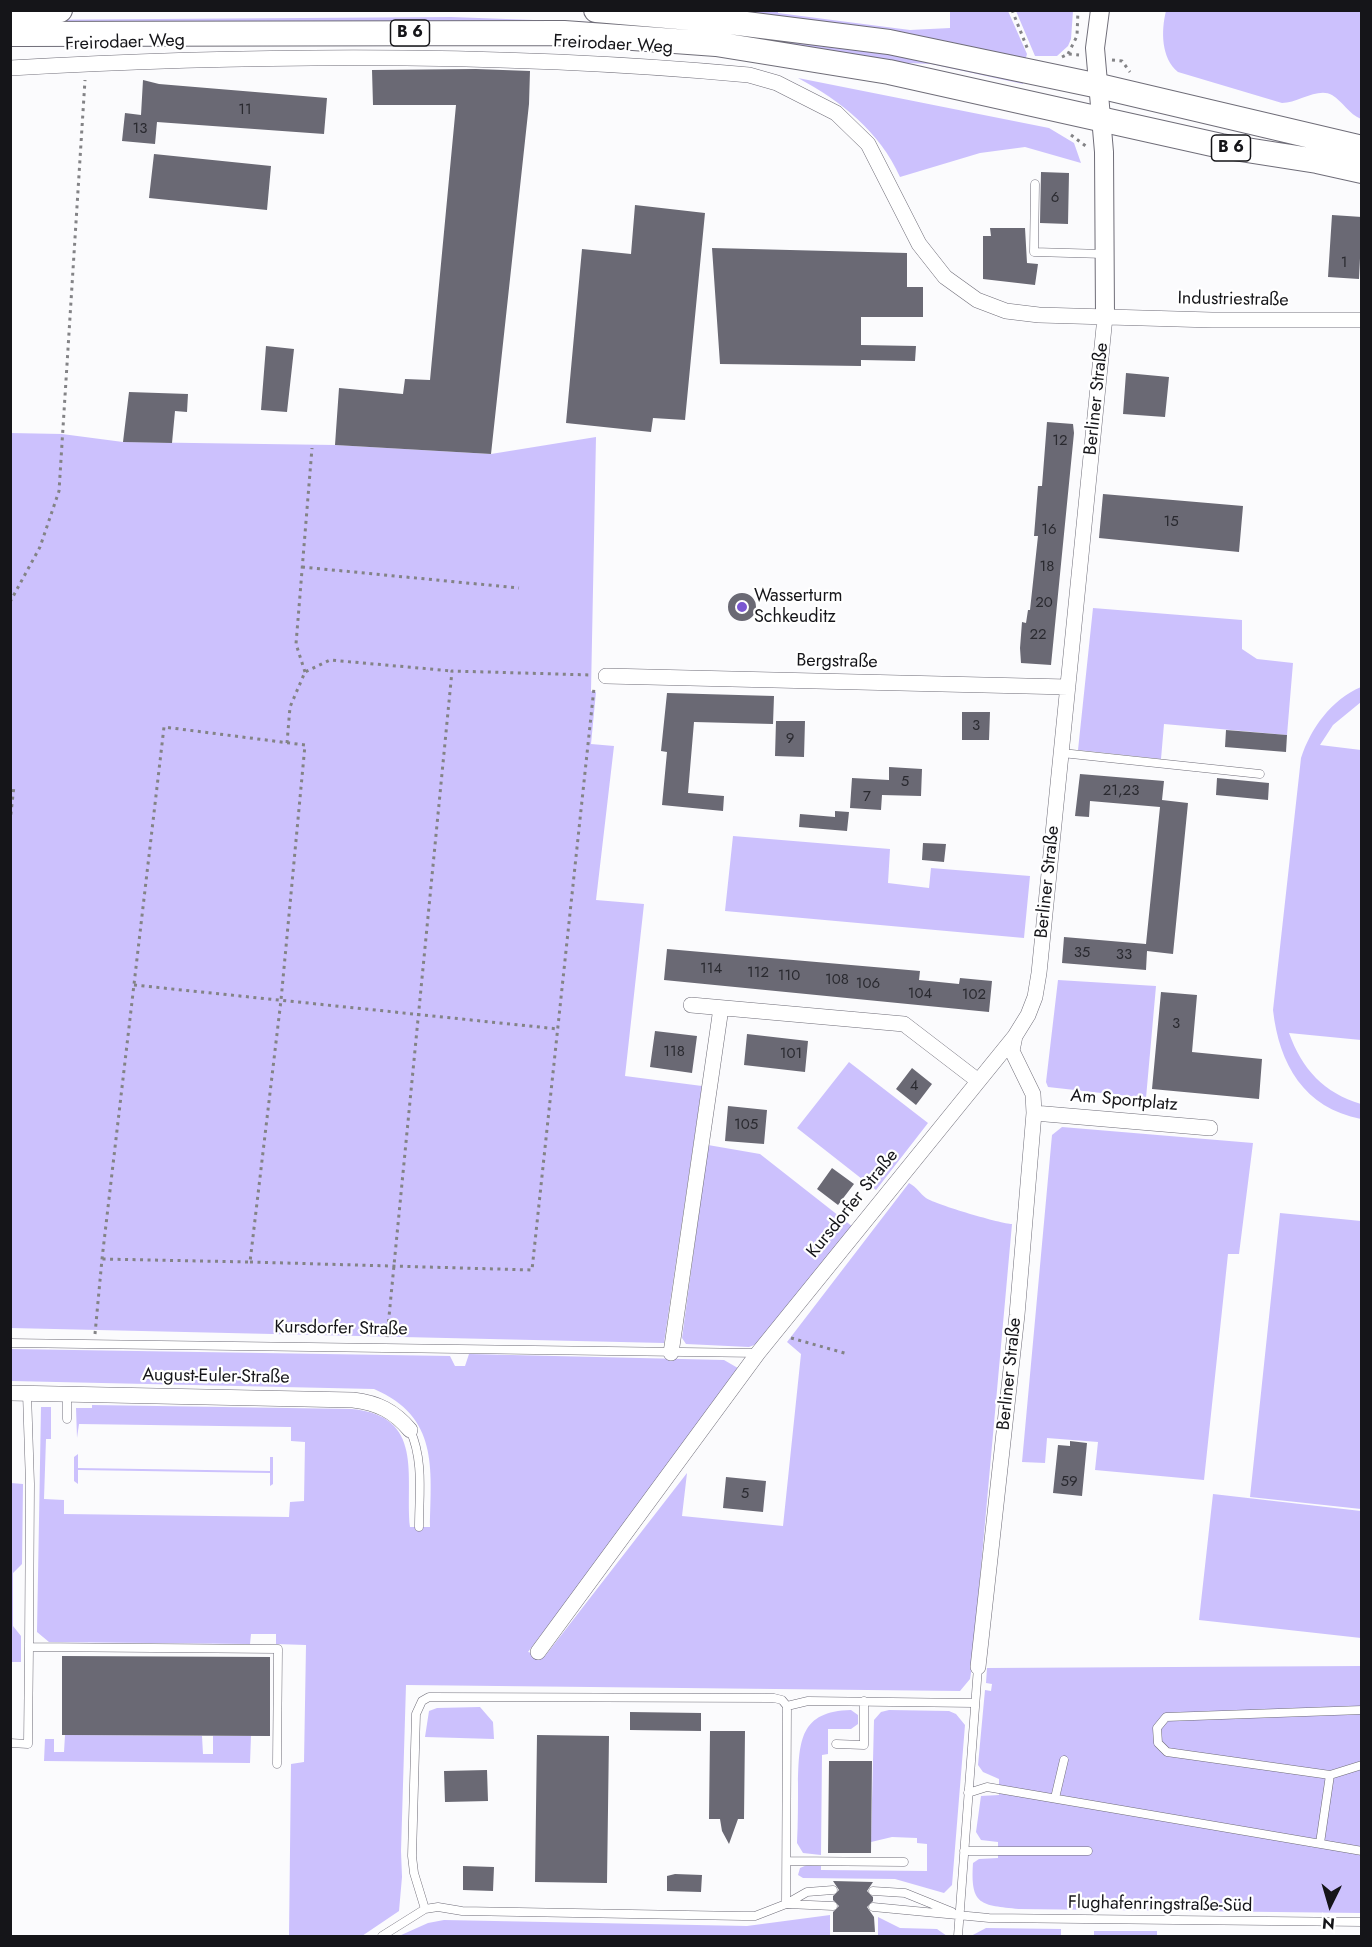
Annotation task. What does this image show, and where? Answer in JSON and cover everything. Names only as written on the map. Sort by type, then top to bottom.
[{"type":"main road","points":[[10,11],[60,10]]},
{"type":"main road","name":"B 6","points":[[596,10],[714,20],[889,42],[1100,86],[1362,148]]},
{"type":"main road","name":"B 6","points":[[10,34],[564,33],[704,43],[889,72],[1221,146],[1317,161],[1362,171]]},
{"type":"street","name":"Berliner Straße","points":[[978,1667],[1017,1315],[1034,1113],[1033,1094],[1012,1051],[1015,1036],[1029,1016],[1035,997],[1062,753],[1105,317],[1102,118],[1095,48],[1100,10]]},
{"type":"street","name":"Freirodaer Weg","points":[[10,68],[86,63],[358,59],[540,60],[749,75],[777,83],[836,113],[868,144],[919,244],[945,277],[977,300],[1017,312],[1105,317]]},
{"type":"street","name":"Industriestraße","points":[[1105,317],[1362,320]]},
{"type":"street","name":"Bergstraße","points":[[606,676],[1068,687]]},
{"type":"street","points":[[691,1005],[904,1024],[977,1080]]},
{"type":"street","points":[[671,1353],[722,1008]]},
{"type":"street","name":"Kursdorfer Straße","points":[[538,1652],[758,1353],[977,1080],[1015,1036]]},
{"type":"street","name":"Am Sportplatz","points":[[1034,1113],[1210,1128]]},
{"type":"street","name":"August-Euler-Straße","points":[[10,1393],[353,1400],[373,1402],[387,1409],[410,1430]]},
{"type":"lane","points":[[1035,184],[1034,252],[1105,254]]},
{"type":"lane","points":[[1062,753],[1260,774]]},
{"type":"lane","name":"Kursdorfer Straße","points":[[10,1343],[758,1353]]},
{"type":"lane","points":[[10,1743],[28,1744],[30,1484],[27,1393]]},
{"type":"lane","points":[[67,1394],[67,1419]]},
{"type":"lane","points":[[410,1430],[417,1445],[420,1463],[419,1527]]},
{"type":"lane","points":[[29,1647],[278,1649],[277,1764]]},
{"type":"lane","points":[[958,1936],[978,1667]]},
{"type":"lane","points":[[425,1909],[414,1873],[412,1856],[416,1714],[422,1701],[438,1696],[774,1698],[782,1700],[787,1706],[786,1904]]},
{"type":"lane","points":[[787,1706],[808,1701],[974,1702]]},
{"type":"lane","points":[[836,1744],[864,1745],[864,1701]]},
{"type":"lane","points":[[1362,1710],[1166,1718],[1158,1728],[1158,1743],[1167,1752],[1330,1775],[1362,1765]]},
{"type":"lane","points":[[1055,1798],[1065,1760]]},
{"type":"lane","points":[[1320,1843],[1330,1775]]},
{"type":"lane","points":[[968,1793],[987,1787],[1362,1851]]},
{"type":"lane","points":[[964,1851],[1088,1851]]},
{"type":"lane","points":[[787,1861],[904,1862]]},
{"type":"lane","points":[[381,1936],[425,1909],[438,1907],[462,1911],[743,1916],[765,1913],[807,1892],[833,1890]]},
{"type":"lane","points":[[873,1891],[905,1893],[959,1915]]},
{"type":"lane","points":[[786,1904],[833,1906]]},
{"type":"lane","name":"Flughafenringstraße-Süd","points":[[873,1907],[989,1918],[1362,1922]]},
{"type":"path","points":[[1012,10],[1032,58]]},
{"type":"path","points":[[1068,54],[1077,36],[1078,10]]},
{"type":"path","points":[[10,602],[40,547],[58,491],[86,63]]},
{"type":"path","points":[[287,743],[290,707],[305,672],[296,644],[312,448]]},
{"type":"path","points":[[302,567],[519,588]]},
{"type":"path","points":[[305,672],[330,660],[452,671],[606,676]]},
{"type":"path","points":[[387,1349],[393,1266],[452,671]]},
{"type":"path","points":[[102,1259],[532,1270],[594,688],[606,676]]},
{"type":"path","points":[[94,1344],[165,727],[305,745],[281,1000],[250,1262]]},
{"type":"path","points":[[10,822],[14,786]]},
{"type":"path","points":[[134,985],[558,1029]]},
{"type":"path","points":[[775,1333],[848,1354]]},
{"type":"shaded area","points":[[709,11],[778,11],[778,13],[910,30],[950,28],[950,11],[1008,11],[1027,54],[1025,61]]},
{"type":"shaded area","points":[[1016,11],[1073,11],[1071,39],[1068,46],[1057,56],[1035,56]]},
{"type":"shaded area","points":[[1166,11],[1361,11],[1361,119],[1332,95],[1326,93],[1282,103],[1178,72],[1165,52],[1163,27]]},
{"type":"shaded area","points":[[451,17],[644,24],[855,47],[1024,79],[1023,84],[931,64],[886,62],[797,46],[11,24],[10,20]]},
{"type":"shaded area","points":[[798,78],[1049,128],[1074,143],[1081,163],[1025,147],[980,153],[900,177],[882,146],[858,119],[829,97]]},
{"type":"shaded area","points":[[10,433],[62,434],[123,442],[335,445],[491,454],[596,437],[591,691],[596,692],[591,744],[614,746],[596,900],[644,904],[625,1076],[702,1086],[664,1343],[11,1328]]},
{"type":"shaded area","points":[[1093,608],[1242,620],[1242,649],[1257,659],[1293,663],[1287,735],[1164,724],[1161,759],[1078,750]]},
{"type":"shaded area","points":[[1361,687],[1361,702],[1333,725],[1320,745],[1361,750],[1361,1040],[1289,1033],[1301,1058],[1316,1078],[1336,1093],[1361,1104],[1361,1119],[1324,1105],[1298,1081],[1281,1048],[1273,1010],[1301,758],[1310,736],[1331,707]]},
{"type":"shaded area","points":[[733,836],[890,849],[888,883],[929,888],[931,868],[1030,876],[1024,938],[725,911]]},
{"type":"shaded area","points":[[1058,980],[1156,986],[1146,1098],[1048,1087],[1046,1082]]},
{"type":"shaded area","points":[[849,1062],[928,1123],[876,1190],[797,1128]]},
{"type":"shaded area","points":[[1062,1127],[1253,1143],[1239,1254],[1228,1254],[1204,1480],[1095,1470],[1098,1442],[1047,1438],[1045,1463],[1022,1462],[1052,1135]]},
{"type":"shaded area","points":[[708,1145],[760,1154],[853,1227],[762,1342],[749,1347],[686,1344],[682,1338]]},
{"type":"shaded area","points":[[909,1183],[932,1201],[969,1214],[1012,1224],[972,1667],[970,1679],[960,1691],[406,1685],[402,1877],[399,1911],[362,1936],[289,1936],[291,1764],[304,1762],[306,1645],[276,1644],[276,1634],[251,1634],[250,1644],[49,1642],[37,1632],[41,1407],[51,1407],[51,1439],[46,1439],[44,1499],[64,1500],[64,1514],[289,1517],[290,1502],[304,1501],[305,1442],[291,1441],[291,1427],[79,1424],[77,1438],[76,1408],[92,1408],[92,1405],[352,1409],[375,1414],[391,1423],[401,1436],[406,1452],[409,1469],[410,1527],[430,1527],[430,1465],[421,1429],[410,1414],[395,1401],[374,1389],[11,1381],[11,1349],[450,1356],[455,1366],[465,1366],[469,1354],[724,1360],[743,1371],[528,1652],[545,1656],[687,1473],[682,1516],[783,1526],[801,1354],[787,1342]]},
{"type":"shaded area","points":[[1280,1213],[1361,1221],[1361,1509],[1250,1497]]},
{"type":"shaded area","points":[[78,1454],[78,1468],[270,1471],[270,1457],[273,1457],[273,1484],[270,1486],[270,1473],[78,1470],[78,1484],[74,1481],[74,1457]]},
{"type":"shaded area","points":[[11,1483],[23,1484],[22,1564],[13,1573],[13,1626],[21,1636],[21,1662],[11,1662]]},
{"type":"shaded area","points":[[1213,1494],[1361,1511],[1361,1638],[1199,1620]]},
{"type":"shaded area","points":[[1361,1666],[1361,1913],[1019,1909],[987,1904],[976,1895],[973,1863],[979,1859],[998,1858],[998,1842],[981,1840],[976,1832],[981,1796],[999,1795],[999,1779],[983,1772],[978,1765],[985,1690],[991,1691],[992,1684],[986,1683],[987,1668]]},
{"type":"shaded area","points":[[480,1707],[493,1722],[494,1739],[425,1737],[429,1711],[437,1708]]},
{"type":"shaded area","points":[[851,1710],[858,1715],[858,1724],[851,1729],[828,1729],[828,1754],[822,1755],[821,1855],[803,1853],[797,1843],[798,1768],[802,1742],[812,1722],[821,1716]]},
{"type":"shaded area","points":[[889,1710],[949,1711],[956,1714],[965,1725],[952,1885],[944,1893],[895,1879],[803,1878],[798,1875],[800,1868],[807,1865],[821,1866],[821,1870],[927,1871],[927,1844],[917,1843],[917,1838],[892,1837],[871,1842],[874,1720],[881,1712]]},
{"type":"shaded area","points":[[65,1735],[202,1736],[203,1754],[213,1754],[213,1736],[251,1736],[250,1763],[44,1761],[45,1739],[54,1739],[54,1752],[64,1752]]},
{"type":"shaded area","points":[[830,1915],[830,1935],[878,1936],[399,1936],[428,1923],[444,1920],[747,1926]]},
{"type":"shaded area","points":[[878,1917],[900,1928],[937,1929],[947,1936],[878,1936]]},
{"type":"shaded area","points":[[986,1928],[1061,1929],[1061,1936],[971,1936]]},
{"type":"shaded area","points":[[1094,1931],[1157,1931],[1157,1936],[1094,1936]]},
{"type":"building","points":[[372,70],[530,71],[529,104],[491,454],[335,445],[339,388],[403,394],[405,379],[430,380],[456,105],[373,105]]},
{"type":"building","points":[[143,80],[159,84],[327,98],[324,134],[157,122],[155,144],[122,141],[125,113],[141,115]]},
{"type":"building","points":[[154,154],[271,166],[267,210],[149,198]]},
{"type":"building","points":[[1041,172],[1069,173],[1068,224],[1040,223]]},
{"type":"building","points":[[635,205],[705,213],[685,420],[653,418],[651,432],[566,423],[582,249],[631,254]]},
{"type":"building","points":[[1332,215],[1362,217],[1359,279],[1328,277]]},
{"type":"building","points":[[990,228],[1025,228],[1027,263],[1038,264],[1035,285],[983,279],[983,236],[991,236]]},
{"type":"building","points":[[712,248],[907,253],[907,287],[923,287],[923,317],[861,317],[861,345],[916,346],[915,361],[861,360],[861,366],[720,364]]},
{"type":"building","points":[[266,346],[294,349],[287,412],[261,410]]},
{"type":"building","points":[[1126,373],[1169,377],[1165,417],[1123,414]]},
{"type":"building","points":[[129,392],[188,394],[187,412],[175,411],[172,443],[123,442]]},
{"type":"building","points":[[1047,422],[1073,424],[1074,433],[1051,665],[1021,663],[1020,648],[1022,622],[1026,623],[1028,610],[1030,610],[1038,536],[1034,536],[1038,486],[1042,486]]},
{"type":"building","points":[[1103,494],[1243,506],[1239,552],[1099,538]]},
{"type":"building","name":"Wasserturm Schkeuditz","points":[[742,593],[752,597],[756,607],[752,617],[742,621],[732,617],[728,607],[732,597]]},
{"type":"building","points":[[667,693],[774,696],[773,724],[694,722],[688,793],[724,796],[723,811],[662,805],[667,752],[661,751]]},
{"type":"building","points":[[962,712],[990,712],[989,740],[962,740]]},
{"type":"building","points":[[776,721],[805,721],[804,757],[775,756]]},
{"type":"building","points":[[1226,730],[1287,735],[1286,752],[1225,747]]},
{"type":"building","points":[[889,767],[922,769],[921,796],[882,795],[881,810],[850,808],[852,778],[889,780]]},
{"type":"building","points":[[1080,774],[1164,781],[1162,800],[1188,803],[1173,954],[1147,951],[1146,970],[1062,963],[1064,937],[1146,944],[1160,807],[1090,801],[1089,817],[1075,816]]},
{"type":"building","points":[[1217,778],[1269,783],[1268,800],[1216,795]]},
{"type":"building","points":[[835,811],[849,812],[847,831],[799,827],[800,814],[835,817]]},
{"type":"building","points":[[923,843],[946,844],[944,862],[922,860]]},
{"type":"building","points":[[667,949],[920,971],[919,980],[959,984],[960,978],[992,981],[989,1012],[664,980]]},
{"type":"building","points":[[1161,992],[1197,995],[1192,1052],[1262,1059],[1259,1099],[1152,1089]]},
{"type":"building","points":[[655,1031],[697,1036],[692,1073],[650,1067]]},
{"type":"building","points":[[747,1034],[808,1041],[805,1072],[744,1065]]},
{"type":"building","points":[[912,1068],[932,1084],[916,1105],[896,1089]]},
{"type":"building","points":[[728,1106],[767,1110],[764,1144],[725,1141]]},
{"type":"building","points":[[832,1168],[854,1184],[838,1205],[817,1189]]},
{"type":"building","points":[[1070,1441],[1087,1443],[1082,1496],[1053,1493],[1058,1445],[1070,1446]]},
{"type":"building","points":[[726,1477],[766,1481],[763,1512],[723,1508]]},
{"type":"building","points":[[62,1656],[270,1657],[270,1736],[62,1735]]},
{"type":"building","points":[[630,1712],[701,1713],[701,1731],[630,1730]]},
{"type":"building","points":[[710,1731],[745,1731],[744,1819],[738,1819],[729,1844],[722,1831],[720,1819],[709,1819]]},
{"type":"building","points":[[537,1735],[609,1736],[607,1883],[535,1882]]},
{"type":"building","points":[[829,1761],[872,1761],[871,1853],[828,1853]]},
{"type":"building","points":[[487,1770],[488,1801],[445,1802],[444,1771]]},
{"type":"building","points":[[463,1866],[494,1867],[493,1891],[463,1890]]},
{"type":"building","points":[[702,1875],[701,1892],[667,1891],[667,1876]]},
{"type":"building","points":[[833,1881],[873,1882],[867,1891],[873,1897],[873,1901],[867,1907],[874,1917],[875,1932],[833,1932],[833,1912],[839,1906],[833,1900],[833,1896],[839,1890]]},
{"type":"place","name":"Wasserturm Schkeuditz","points":[[742,607]]}]
